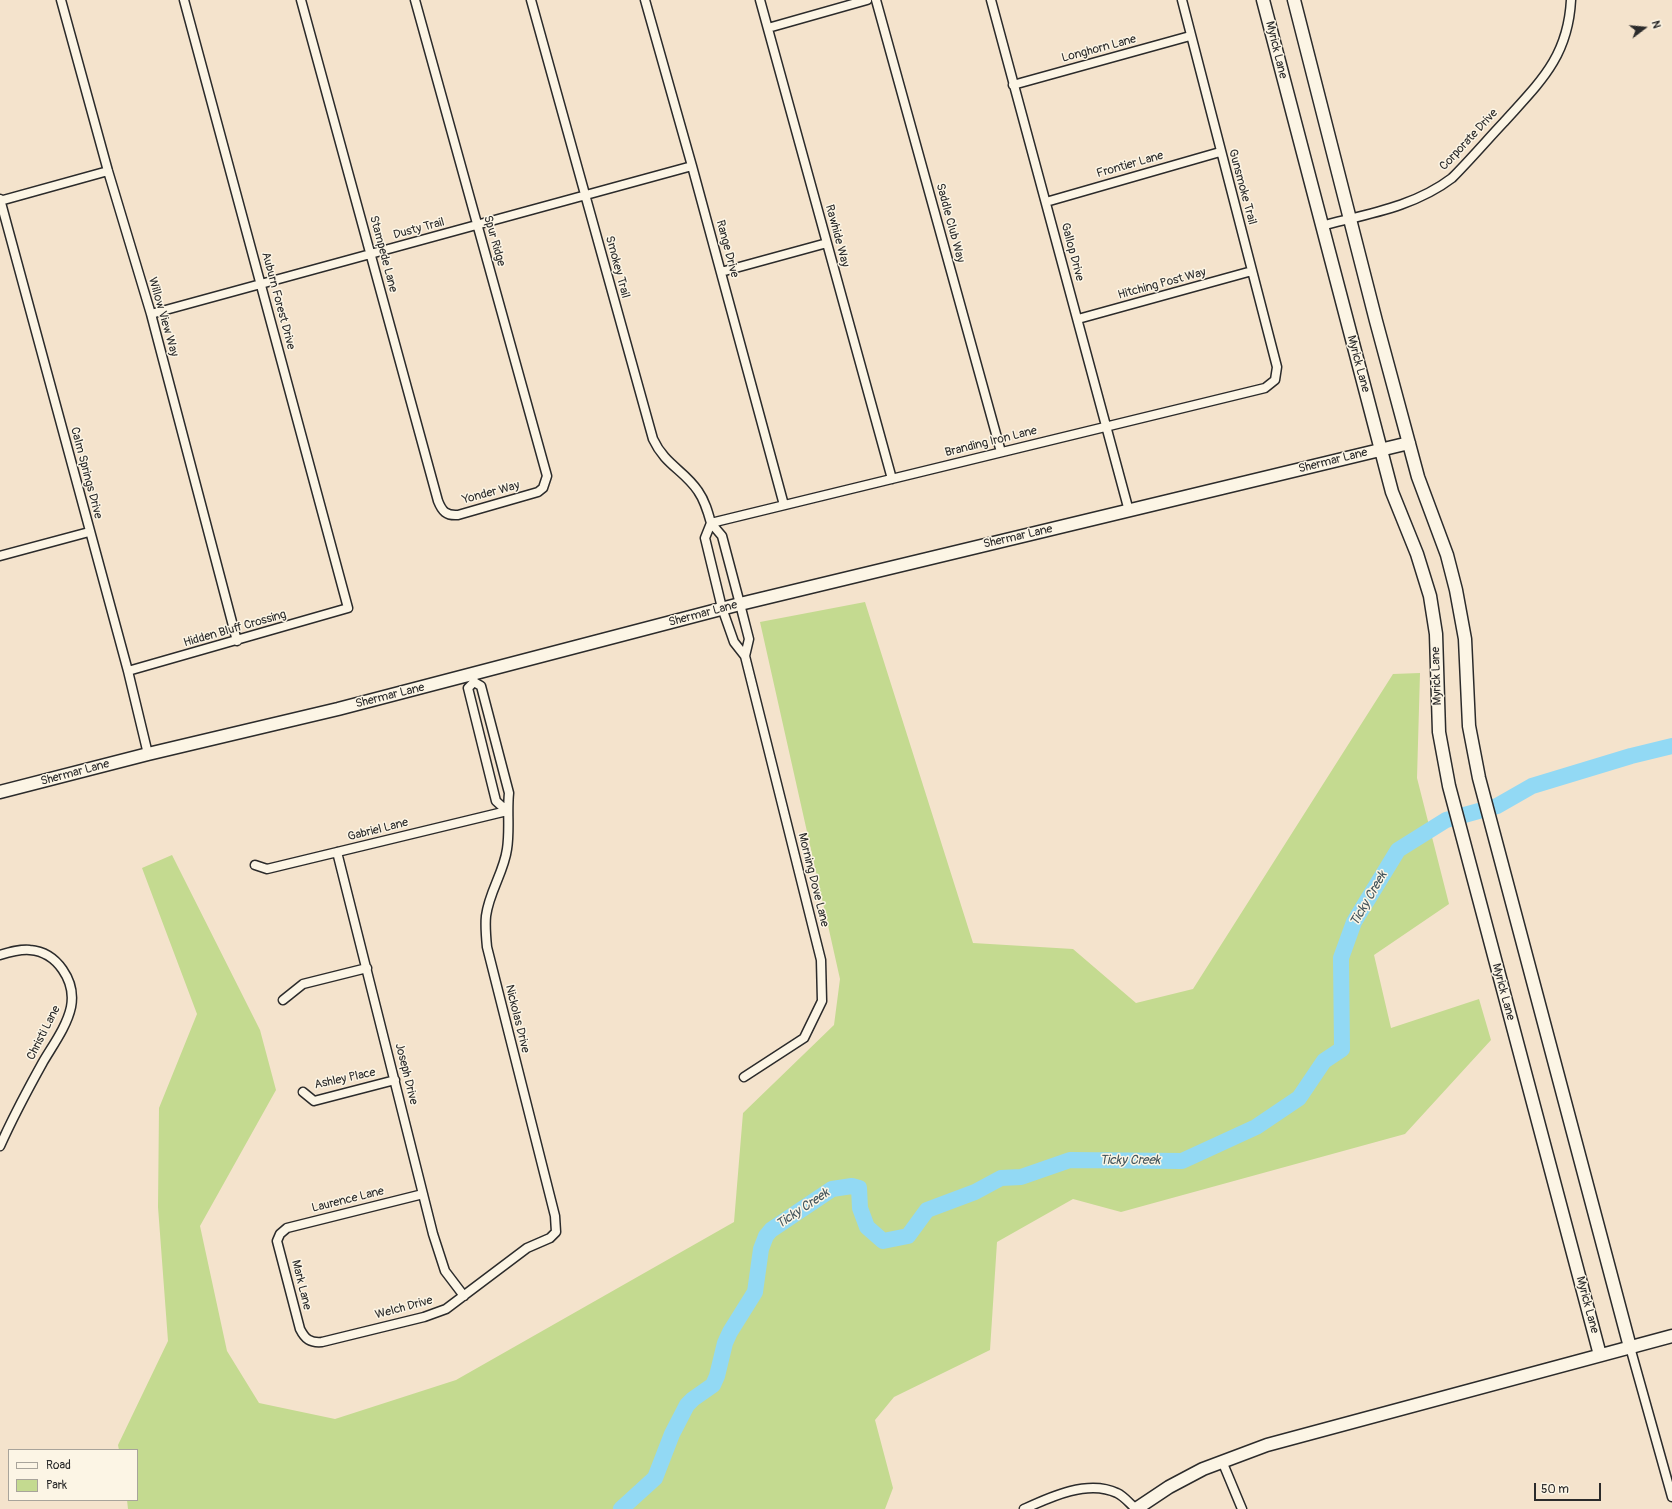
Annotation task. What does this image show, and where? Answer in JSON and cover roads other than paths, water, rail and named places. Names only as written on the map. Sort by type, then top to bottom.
[{"type":"street","name":"Willow View Way","points":[[61,0],[108,171],[151,314],[237,641]]},
{"type":"street","name":"Auburn Forest Drive","points":[[184,0],[262,284],[348,608]]},
{"type":"street","name":"Stampede Lane","points":[[301,0],[438,501],[444,513]]},
{"type":"street","name":"Spur Ridge","points":[[415,0],[547,476],[543,488]]},
{"type":"street","name":"Smokey Trail","points":[[531,0],[653,439],[657,449],[668,463],[698,491],[708,510],[711,523],[722,536],[740,604]]},
{"type":"street","name":"Range Drive","points":[[645,0],[692,166],[784,505]]},
{"type":"street","name":"Rawhide Way","points":[[760,0],[892,479]]},
{"type":"street","points":[[768,28],[867,0]]},
{"type":"street","name":"Saddle Club Way","points":[[876,0],[1001,452]]},
{"type":"street","name":"Gallop Drive","points":[[991,0],[1129,511]]},
{"type":"street","name":"Gunsmoke Trail","points":[[1182,0],[1220,152],[1277,367],[1275,380]]},
{"type":"street","name":"Myrick Lane","points":[[1263,0],[1321,226],[1392,492],[1417,554],[1430,596],[1436,634],[1439,732],[1449,786],[1600,1356]]},
{"type":"street","points":[[1294,0],[1418,477],[1447,555],[1456,590],[1465,639],[1469,726],[1479,778],[1630,1347],[1672,1497]]},
{"type":"street","name":"Corporate Drive","points":[[1321,226],[1412,201],[1435,190],[1456,174],[1549,71],[1563,42],[1569,20],[1571,0]]},
{"type":"street","name":"Longhorn Lane","points":[[1013,85],[1190,36]]},
{"type":"street","name":"Frontier Lane","points":[[1046,202],[1220,152]]},
{"type":"street","name":"Dusty Trail","points":[[151,314],[692,166]]},
{"type":"street","points":[[0,200],[108,171]]},
{"type":"street","name":"Calm Springs Drive","points":[[0,200],[128,671],[148,754]]},
{"type":"street","points":[[721,272],[827,243]]},
{"type":"street","name":"Hitching Post Way","points":[[1078,319],[1252,271]]},
{"type":"street","name":"Branding Iron Lane","points":[[711,523],[1265,388],[1275,380]]},
{"type":"street","name":"Shermar Lane","points":[[0,792],[148,754],[473,678],[722,608],[1409,443]]},
{"type":"street","name":"Yonder Way","points":[[444,513],[458,515],[532,495],[543,488]]},
{"type":"street","points":[[711,523],[705,538],[722,608]]},
{"type":"street","points":[[0,556],[89,532]]},
{"type":"street","name":"Morning Dove Lane","points":[[740,604],[749,639],[745,656]]},
{"type":"street","name":"Hidden Bluff Crossing","points":[[128,671],[348,608]]},
{"type":"street","name":"Morning Dove Lane","points":[[722,608],[734,642],[745,656],[821,960],[822,1001],[804,1038],[744,1077]]},
{"type":"street","points":[[473,678],[468,688],[496,801],[507,811]]},
{"type":"street","name":"Nickolas Drive","points":[[473,678],[481,686],[509,793],[507,811],[507,848],[504,865],[489,903],[486,917],[488,947],[556,1216],[556,1232]]},
{"type":"street","name":"Gabriel Lane","points":[[256,865],[267,869],[507,811]]},
{"type":"street","name":"Joseph Drive","points":[[337,852],[423,1194],[445,1271],[464,1296]]},
{"type":"street","name":"Christi Lane","points":[[0,955],[20,950],[30,950],[39,951],[57,961],[68,977],[72,998],[71,1007],[65,1022],[18,1106],[0,1146]]},
{"type":"street","points":[[283,1000],[303,984],[367,968]]},
{"type":"street","name":"Ashley Place","points":[[303,1092],[314,1101],[395,1080]]},
{"type":"street","name":"Laurence Lane","points":[[280,1234],[287,1228],[423,1194]]},
{"type":"street","name":"Welch Drive","points":[[308,1340],[314,1343],[322,1342],[424,1317],[446,1308],[527,1248],[550,1238],[556,1232]]},
{"type":"street","name":"Mark Lane","points":[[280,1234],[277,1241],[298,1324],[308,1340]]},
{"type":"street","points":[[1024,1509],[1069,1491],[1098,1488],[1117,1493],[1136,1509],[1169,1487],[1222,1461],[1267,1445],[1672,1336]]},
{"type":"street","points":[[1222,1461],[1242,1509]]},
{"type":"waterway","name":"Ticky Creek","points":[[621,1509],[655,1478],[672,1434],[687,1405],[713,1385],[717,1376],[725,1343],[730,1332],[755,1292],[761,1249],[766,1236],[771,1230],[832,1189],[852,1186],[859,1188],[860,1208],[867,1227],[883,1241],[908,1236],[927,1210],[975,1192],[1001,1178],[1021,1177],[1070,1160],[1182,1161],[1256,1127],[1299,1098],[1324,1061],[1342,1049],[1341,958],[1354,922],[1398,850],[1446,820],[1497,806],[1532,786],[1631,756],[1672,746]]}]
